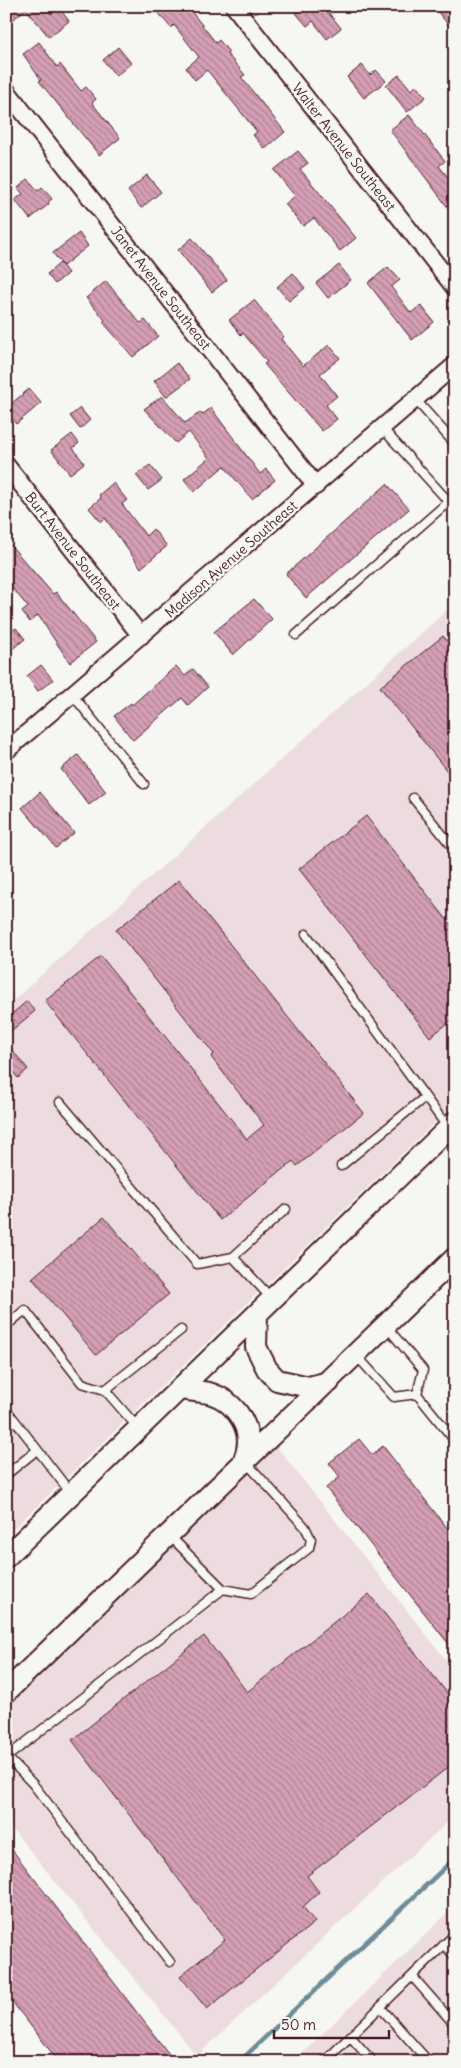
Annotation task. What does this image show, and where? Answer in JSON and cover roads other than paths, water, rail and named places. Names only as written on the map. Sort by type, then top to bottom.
[{"type":"street","name":"Walter Avenue Southeast","points":[[234,6],[455,288]]},
{"type":"street","name":"Janet Avenue Southeast","points":[[6,90],[316,486]]},
{"type":"street","name":"Madison Avenue Southeast","points":[[6,751],[455,365]]},
{"type":"street","name":"Burt Avenue Southeast","points":[[6,465],[141,636]]},
{"type":"street","points":[[6,1557],[451,1125]]},
{"type":"street","points":[[9,1687],[244,1460],[329,1382],[455,1258]]},
{"type":"street","points":[[258,1314],[256,1347],[267,1369],[277,1380],[297,1386],[329,1382]]},
{"type":"street","points":[[181,1389],[223,1398],[232,1407],[246,1429],[248,1442],[244,1460]]},
{"type":"lane","points":[[415,399],[455,444]]},
{"type":"lane","points":[[296,635],[452,499],[382,428]]},
{"type":"lane","points":[[72,694],[144,784]]},
{"type":"lane","points":[[413,798],[455,850]]},
{"type":"lane","points":[[306,934],[425,1097],[451,1125]]},
{"type":"lane","points":[[341,1166],[425,1097]]},
{"type":"lane","points":[[60,1102],[196,1264],[233,1257],[286,1209]]},
{"type":"lane","points":[[233,1257],[272,1300]]},
{"type":"lane","points":[[6,1326],[26,1310],[82,1383],[105,1390],[139,1429]]},
{"type":"lane","points":[[386,1326],[422,1370],[417,1394]]},
{"type":"lane","points":[[105,1390],[181,1330]]},
{"type":"lane","points":[[356,1355],[394,1398],[417,1394]]},
{"type":"lane","points":[[417,1394],[455,1441]]},
{"type":"lane","points":[[6,1409],[72,1494]]},
{"type":"lane","points":[[6,1475],[38,1450]]},
{"type":"lane","points":[[168,1534],[223,1589],[251,1594],[309,1548],[311,1539],[305,1527],[244,1460]]},
{"type":"lane","points":[[170,1962],[33,1784],[7,1757],[223,1589]]},
{"type":"lane","points":[[324,2062],[455,1934]]},
{"type":"lane","points":[[444,1944],[455,1957]]},
{"type":"lane","points":[[412,1976],[455,2026]]},
{"type":"lane","points":[[380,2007],[428,2062]]},
{"type":"lane","points":[[350,2036],[373,2062]]},
{"type":"waterway","points":[[239,2062],[455,1858]]}]
